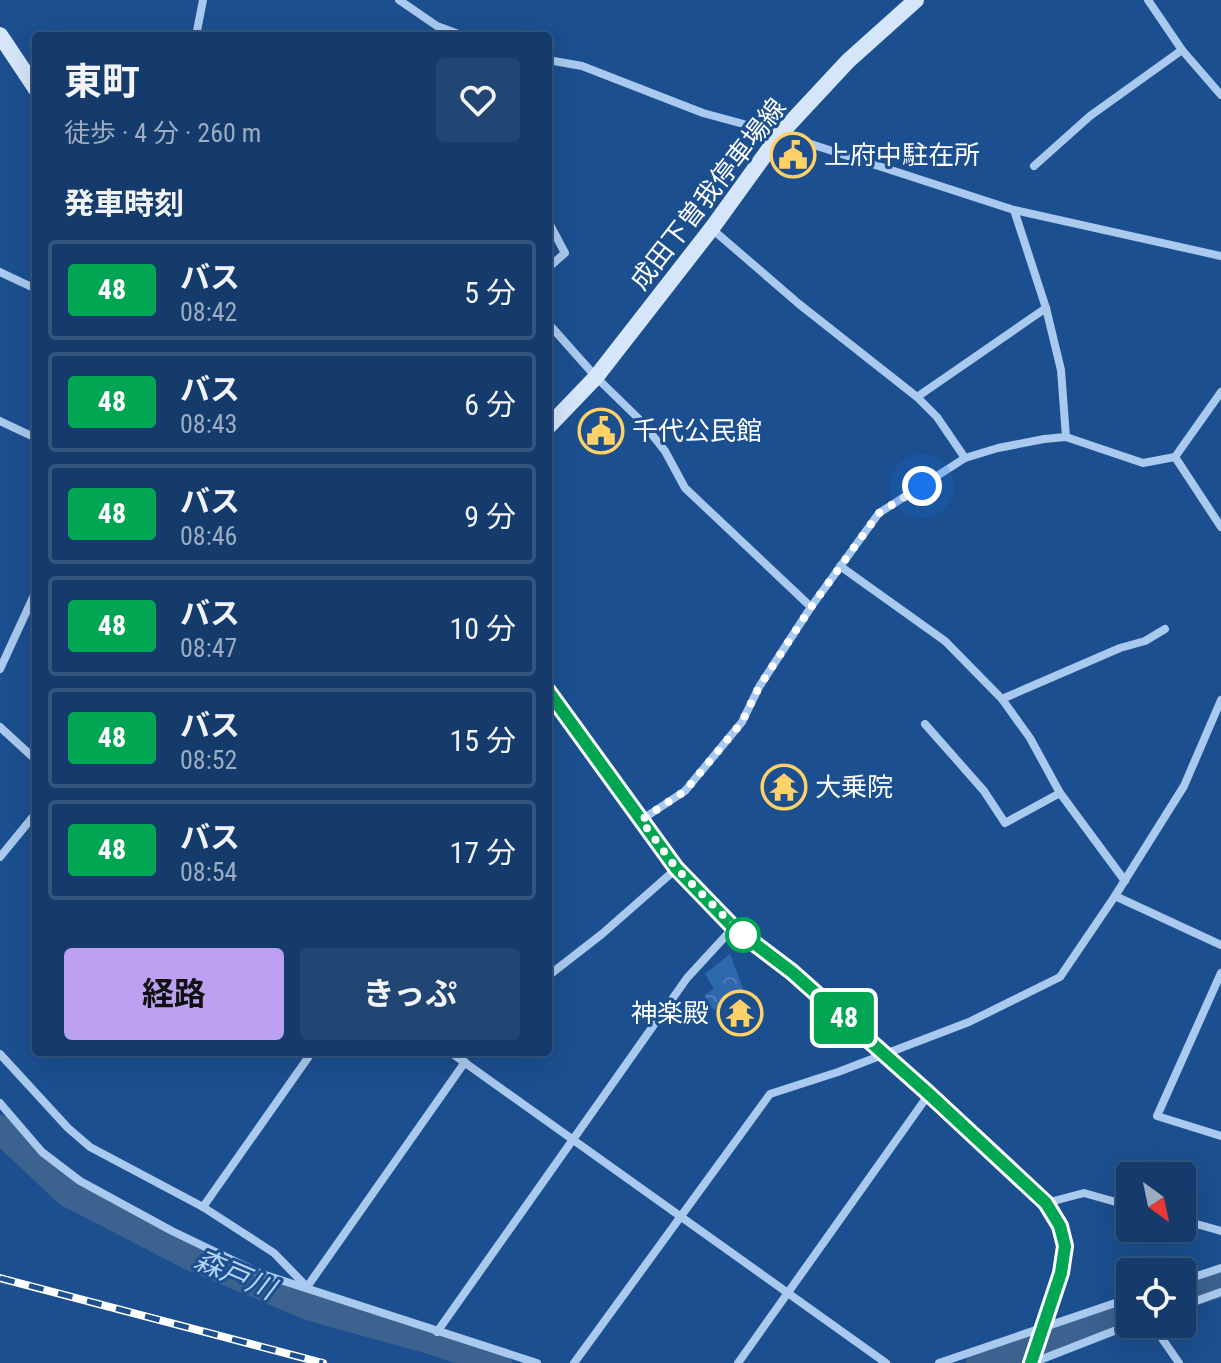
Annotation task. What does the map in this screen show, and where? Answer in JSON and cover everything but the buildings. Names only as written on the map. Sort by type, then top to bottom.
[{"type":"main road","name":"成田下曽我停車場線","points":[[552,423],[596,377],[712,228],[780,134],[848,61],[916,0]]},
{"type":"main road","points":[[0,35],[32,83]]},
{"type":"main road","points":[[552,700],[676,868],[734,928],[792,972],[1046,1203],[1060,1226],[1065,1246],[1061,1273],[1031,1363]]},
{"type":"street","points":[[197,32],[203,0]]},
{"type":"street","points":[[399,0],[437,31]]},
{"type":"street","points":[[1148,0],[1182,50],[1221,95]]},
{"type":"street","points":[[1034,166],[1090,116],[1182,50]]},
{"type":"street","points":[[552,61],[582,66],[703,113],[780,134],[1014,210],[1221,256]]},
{"type":"street","points":[[1014,210],[1046,308],[1061,370],[1066,437]]},
{"type":"street","points":[[712,228],[799,304],[917,397],[937,417],[965,458]]},
{"type":"street","points":[[552,229],[565,253],[552,264]]},
{"type":"street","points":[[0,272],[32,287]]},
{"type":"street","points":[[917,397],[1046,308]]},
{"type":"street","points":[[552,328],[642,422],[665,451],[685,488],[811,607]]},
{"type":"street","points":[[641,820],[685,791],[742,722],[759,687],[811,607],[879,513],[965,458],[998,448],[1066,437],[1143,463],[1175,457],[1221,392]]},
{"type":"street","points":[[0,421],[32,436]]},
{"type":"street","points":[[1175,457],[1221,527]]},
{"type":"street","points":[[840,566],[945,641],[1002,699],[1030,738],[1060,793],[1125,881]]},
{"type":"street","points":[[0,669],[32,600]]},
{"type":"street","points":[[1002,699],[1120,648],[1145,641],[1165,629]]},
{"type":"street","points":[[574,1363],[770,1094],[838,1072],[969,1022],[1060,977],[1184,786],[1221,700]]},
{"type":"street","points":[[925,724],[984,791],[1005,823],[1060,793]]},
{"type":"street","points":[[0,727],[32,756]]},
{"type":"street","points":[[0,857],[32,820]]},
{"type":"street","points":[[552,973],[602,934],[676,868]]},
{"type":"street","points":[[1115,896],[1221,945]]},
{"type":"street","points":[[437,1332],[687,978],[734,928]]},
{"type":"street","points":[[1221,973],[1157,1116],[1221,1136]]},
{"type":"street","points":[[0,1054],[68,1128],[90,1147],[203,1207],[274,1253],[307,1287]]},
{"type":"street","points":[[203,1207],[309,1056]]},
{"type":"street","points":[[456,1056],[886,1363]]},
{"type":"street","points":[[307,1287],[465,1062]]},
{"type":"street","points":[[738,1363],[929,1094]]},
{"type":"street","points":[[0,1103],[42,1152],[80,1181],[172,1231],[259,1273],[537,1363]]},
{"type":"street","points":[[1046,1203],[1084,1193],[1116,1202]]},
{"type":"street","points":[[1196,1224],[1221,1231]]},
{"type":"street","points":[[1196,1276],[1221,1268]]},
{"type":"street","points":[[1196,1301],[1221,1292]]},
{"type":"street","points":[[939,1363],[1116,1303]]},
{"type":"street","points":[[1031,1363],[1050,1359],[1116,1331]]},
{"type":"street","points":[[1162,1338],[1179,1363]]},
{"type":"green space","points":[[730,954],[744,991],[714,1010],[704,995],[714,989],[705,974]]},
{"type":"waterway","name":"森戸川","points":[[0,1129],[68,1193],[192,1257],[311,1307],[430,1340],[498,1363]]},
{"type":"waterway","name":"森戸川","points":[[1196,1291],[1221,1283]]},
{"type":"waterway","name":"森戸川","points":[[980,1363],[1116,1319]]},
{"type":"railway","points":[[0,1278],[323,1363]]},
{"type":"bus line","name":"48","points":[[552,696],[676,868],[734,928],[792,972],[1046,1203],[1060,1226],[1065,1246],[1061,1273],[1031,1363]]},
{"type":"place","name":"上府中駐在所","points":[[793,155]]},
{"type":"place","name":"千代公民館","points":[[601,431]]},
{"type":"place","name":"大乗院","points":[[784,787]]},
{"type":"place","name":"神楽殿","points":[[740,1013]]},
{"type":"route","points":[[743,935],[676,868],[641,820],[685,791],[742,722],[759,687],[811,607],[879,513],[922,486]]}]
